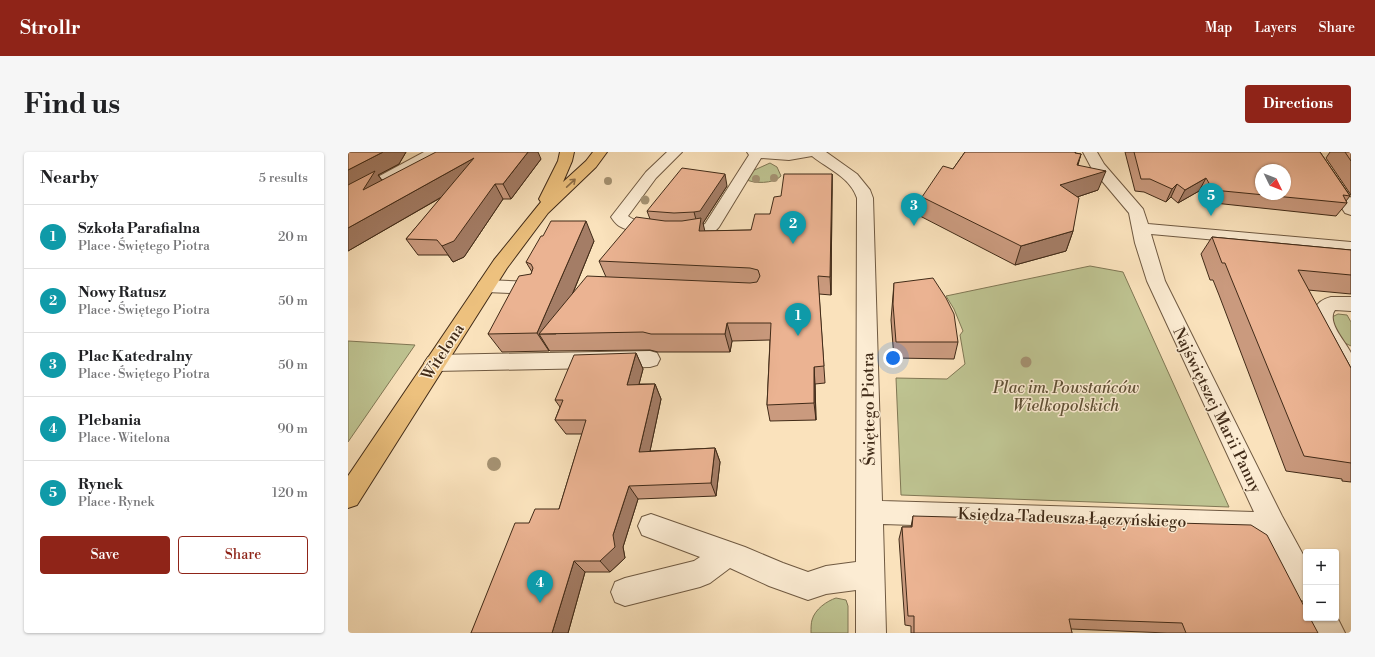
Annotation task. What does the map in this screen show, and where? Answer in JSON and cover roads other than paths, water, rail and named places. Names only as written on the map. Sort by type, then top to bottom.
[{"type":"main road","name":"Witelona","points":[[542,210],[565,161],[567,152]]},
{"type":"main road","name":"Witelona","points":[[348,497],[500,264],[542,210],[591,164],[600,152]]},
{"type":"street","points":[[348,199],[435,152]]},
{"type":"street","points":[[675,152],[651,175],[619,217],[629,224],[644,228],[700,232],[711,227],[756,152],[786,155],[803,154],[809,152]]},
{"type":"street","name":"Świętego Piotra","points":[[816,152],[860,185],[866,202],[871,633]]},
{"type":"street","points":[[1312,152],[1351,210]]},
{"type":"street","name":"Najświętszej Marii Panny","points":[[1086,153],[1136,210],[1156,281],[1272,525],[1304,585]]},
{"type":"street","points":[[1140,228],[1351,248]]},
{"type":"street","points":[[486,286],[534,288]]},
{"type":"street","points":[[1351,304],[1331,303],[1325,306],[1322,312],[1323,325],[1351,371]]},
{"type":"street","points":[[435,363],[650,359]]},
{"type":"street","name":"Księdza Tadeusza Łączyńskiego","points":[[870,512],[1272,525]]},
{"type":"street","points":[[651,526],[808,586],[826,580],[870,574]]},
{"type":"street","points":[[625,592],[700,573],[727,554]]},
{"type":"street","points":[[1324,621],[1330,633]]},
{"type":"place","name":"Rynek","points":[[1211,216]]},
{"type":"place","name":"Plac Katedralny","points":[[914,226]]},
{"type":"place","name":"Nowy Ratusz","points":[[793,244]]},
{"type":"place","name":"Szkoła Parafialna","points":[[798,336]]},
{"type":"place","name":"Plebania","points":[[540,603]]},
{"type":"park label","name":"Plac im. Powstańców Wielkopolskich","points":[[1066,397]]}]
